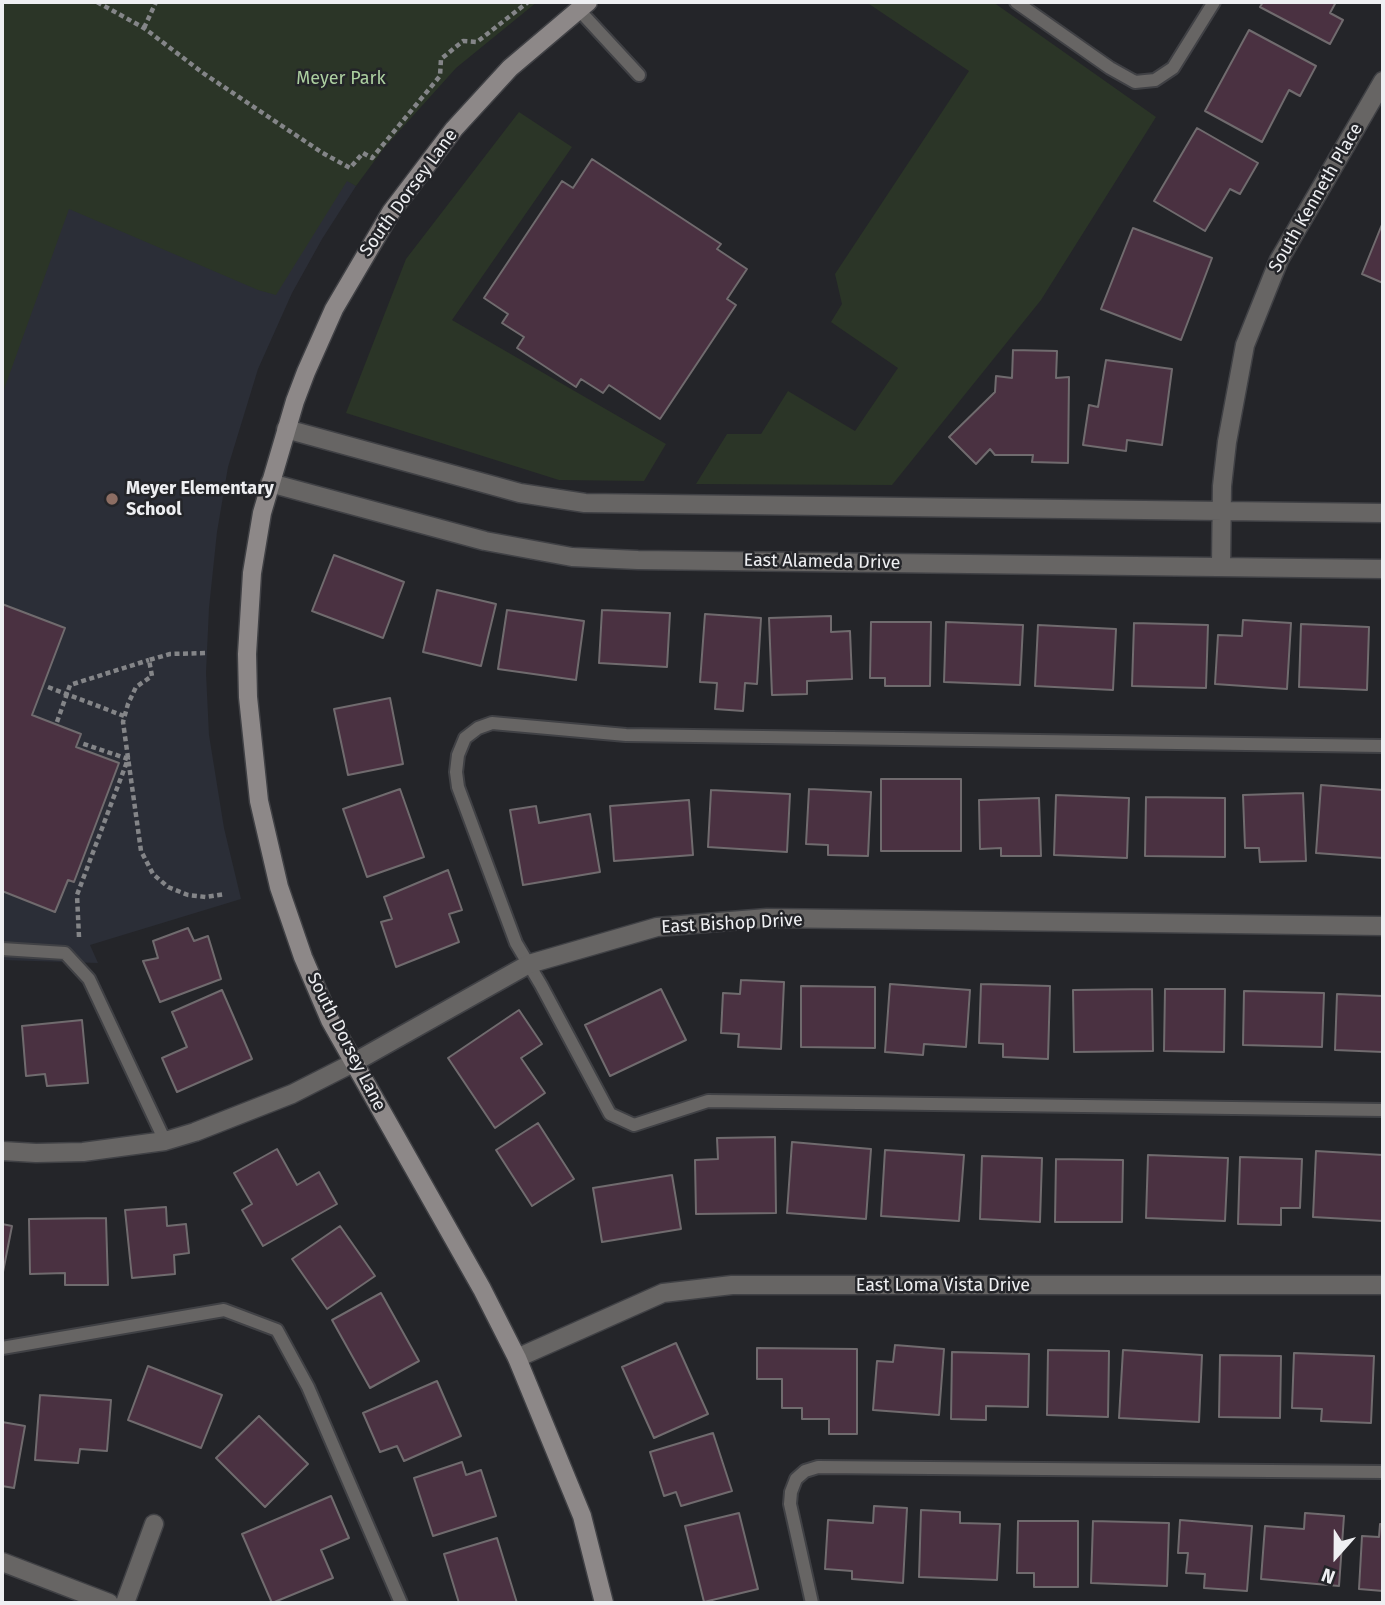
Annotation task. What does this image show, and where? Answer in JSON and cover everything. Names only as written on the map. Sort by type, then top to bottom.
[{"type":"street","name":"South Dorsey Lane","points":[[583,6],[510,68],[425,166],[391,212],[334,309],[306,372],[270,483],[258,532],[252,573],[247,654],[248,697],[259,801],[279,887],[303,957],[330,1020],[482,1289],[517,1358],[582,1516],[604,1603]]},
{"type":"street","name":"South Kenneth Place","points":[[1221,566],[1221,512],[1231,406],[1254,317],[1293,233],[1383,81]]},
{"type":"street","points":[[286,429],[520,493],[585,503],[1383,513]]},
{"type":"street","name":"East Alameda Drive","points":[[270,483],[495,543],[572,557],[1383,569]]},
{"type":"street","name":"East Bishop Drive","points":[[2,1151],[83,1152],[165,1141],[195,1132],[259,1108],[353,1063],[529,964],[657,927],[767,918],[1383,926]]},
{"type":"street","name":"East Loma Vista Drive","points":[[517,1358],[663,1293],[732,1285],[1383,1285]]},
{"type":"street","points":[[124,1603],[154,1524]]},
{"type":"street","points":[[2,1562],[109,1603]]},
{"type":"lane","points":[[1016,2],[1110,68],[1135,82],[1156,80],[1173,68],[1214,2]]},
{"type":"lane","points":[[583,6],[639,75]]},
{"type":"lane","points":[[1383,746],[626,735],[492,723],[478,728],[466,738],[458,755],[456,772],[458,787],[516,943],[610,1114],[634,1125],[708,1101],[1383,1110]]},
{"type":"lane","points":[[2,948],[65,953],[89,979],[165,1141]]},
{"type":"lane","points":[[2,1348],[223,1310],[277,1331],[308,1387],[401,1603]]},
{"type":"lane","points":[[812,1603],[790,1504],[796,1479],[805,1471],[818,1467],[1383,1472]]},
{"type":"path","points":[[97,2],[144,28],[214,80],[321,152],[350,168],[363,153],[372,158],[440,76],[441,59],[463,41],[477,42],[528,2]]},
{"type":"path","points":[[144,28],[156,2]]},
{"type":"path","points":[[57,722],[70,685],[170,654],[205,653]]},
{"type":"path","points":[[149,660],[152,676],[136,687],[123,722],[141,851],[153,874],[167,887],[188,895],[206,897],[225,894]]},
{"type":"path","points":[[48,687],[124,716]]},
{"type":"path","points":[[81,743],[128,759]]},
{"type":"path","points":[[79,937],[77,895],[128,759]]},
{"type":"shaded area","name":"Meyer Elementary School","points":[[2,2],[136,26],[356,186],[292,293],[258,369],[228,467],[217,532],[206,673],[209,735],[224,828],[241,899],[90,945],[98,963],[2,960]]},
{"type":"green space","name":"Meyer Park","points":[[2,2],[537,2],[456,68],[384,148],[356,186],[347,181],[276,295],[258,290],[69,209],[2,395]]},
{"type":"green space","points":[[866,2],[993,2],[1156,117],[1041,300],[892,485],[696,484],[727,434],[761,434],[788,391],[855,431],[898,368],[831,322],[842,304],[835,274],[969,71]]},
{"type":"green space","points":[[519,112],[572,147],[452,320],[666,444],[644,481],[559,480],[346,413],[406,259]]},
{"type":"building","points":[[1263,2],[1336,2],[1330,13],[1343,20],[1330,44],[1260,7]]},
{"type":"building","points":[[1249,30],[1316,66],[1300,96],[1289,90],[1262,142],[1205,111]]},
{"type":"building","points":[[1197,128],[1258,163],[1240,194],[1230,189],[1205,231],[1154,201]]},
{"type":"building","points":[[592,159],[721,244],[717,249],[747,269],[727,299],[736,305],[660,419],[609,385],[603,393],[581,379],[576,387],[517,348],[524,337],[502,323],[508,314],[484,298],[562,181],[573,188]]},
{"type":"building","points":[[1383,222],[1383,283],[1362,274]]},
{"type":"building","points":[[1133,228],[1212,258],[1181,340],[1101,309]]},
{"type":"building","points":[[1013,350],[1057,351],[1056,378],[1069,377],[1068,463],[1032,462],[1033,455],[995,455],[990,449],[976,464],[949,437],[995,392],[996,376],[1012,378]]},
{"type":"building","points":[[1106,360],[1172,369],[1162,445],[1127,440],[1126,451],[1083,445],[1089,405],[1098,407]]},
{"type":"building","points":[[334,555],[404,582],[383,638],[312,611]]},
{"type":"building","points":[[437,590],[496,604],[481,666],[423,652]]},
{"type":"building","points":[[2,604],[65,628],[32,715],[81,734],[76,747],[119,763],[74,882],[68,880],[55,912],[2,891]]},
{"type":"building","points":[[507,610],[584,621],[576,680],[498,669]]},
{"type":"building","points":[[602,610],[670,613],[667,667],[599,663]]},
{"type":"building","points":[[705,614],[761,618],[757,684],[745,683],[743,711],[715,709],[717,683],[700,682]]},
{"type":"building","points":[[831,616],[831,632],[850,631],[852,679],[807,681],[807,694],[772,695],[769,618]]},
{"type":"building","points":[[1243,620],[1291,623],[1287,689],[1215,684],[1218,635],[1242,636]]},
{"type":"building","points":[[871,622],[931,622],[930,686],[885,686],[885,678],[870,678]]},
{"type":"building","points":[[946,622],[1023,625],[1020,685],[944,682]]},
{"type":"building","points":[[1134,623],[1208,625],[1206,688],[1132,686]]},
{"type":"building","points":[[1301,624],[1369,627],[1367,690],[1299,687]]},
{"type":"building","points":[[1038,625],[1116,629],[1113,690],[1035,686]]},
{"type":"building","points":[[390,698],[403,764],[348,775],[334,709]]},
{"type":"building","points":[[881,779],[961,779],[961,851],[881,851]]},
{"type":"building","points":[[1321,785],[1383,790],[1383,858],[1316,853]]},
{"type":"building","points":[[400,789],[424,857],[367,877],[343,809]]},
{"type":"building","points":[[809,789],[871,792],[868,856],[828,855],[828,845],[806,844]]},
{"type":"building","points":[[711,790],[790,794],[787,852],[708,847]]},
{"type":"building","points":[[1303,793],[1306,861],[1260,862],[1259,848],[1245,848],[1243,795]]},
{"type":"building","points":[[1056,795],[1129,798],[1127,858],[1054,855]]},
{"type":"building","points":[[1146,797],[1225,798],[1225,857],[1145,856]]},
{"type":"building","points":[[1039,798],[1041,856],[1001,856],[1001,848],[980,849],[979,800]]},
{"type":"building","points":[[689,800],[693,855],[614,861],[610,806]]},
{"type":"building","points":[[536,806],[539,823],[590,814],[600,872],[523,885],[510,810]]},
{"type":"building","points":[[448,870],[462,910],[449,914],[459,942],[396,967],[381,922],[392,919],[384,897]]},
{"type":"building","points":[[188,928],[194,941],[208,936],[221,979],[160,1002],[143,961],[158,958],[153,941]]},
{"type":"building","points":[[741,980],[784,982],[781,1049],[738,1047],[739,1034],[721,1033],[723,993],[740,994]]},
{"type":"building","points":[[890,984],[970,990],[966,1047],[924,1044],[923,1055],[885,1052]]},
{"type":"building","points":[[981,984],[1050,986],[1048,1059],[1003,1057],[1003,1044],[979,1043]]},
{"type":"building","points":[[801,986],[875,987],[875,1048],[801,1047]]},
{"type":"building","points":[[661,989],[686,1040],[610,1076],[585,1025]]},
{"type":"building","points":[[1152,989],[1153,1051],[1074,1052],[1073,990]]},
{"type":"building","points":[[1165,989],[1225,989],[1224,1052],[1164,1051]]},
{"type":"building","points":[[222,990],[252,1059],[177,1092],[162,1058],[187,1047],[172,1012]]},
{"type":"building","points":[[1244,991],[1324,993],[1322,1047],[1243,1045]]},
{"type":"building","points":[[1337,994],[1383,996],[1383,1052],[1335,1050]]},
{"type":"building","points":[[519,1010],[542,1044],[521,1058],[545,1093],[495,1128],[448,1058]]},
{"type":"building","points":[[82,1020],[88,1083],[47,1086],[45,1074],[26,1076],[22,1026]]},
{"type":"building","points":[[538,1123],[574,1179],[532,1206],[496,1150]]},
{"type":"building","points":[[775,1137],[776,1213],[696,1214],[695,1160],[718,1159],[717,1138]]},
{"type":"building","points":[[792,1142],[871,1149],[866,1219],[787,1213]]},
{"type":"building","points":[[277,1149],[297,1185],[319,1172],[337,1204],[263,1246],[242,1210],[252,1204],[234,1173]]},
{"type":"building","points":[[885,1150],[964,1155],[959,1221],[881,1216]]},
{"type":"building","points":[[1316,1151],[1383,1155],[1383,1221],[1313,1217]]},
{"type":"building","points":[[1148,1155],[1228,1158],[1225,1221],[1146,1218]]},
{"type":"building","points":[[982,1156],[1042,1158],[1040,1222],[980,1219]]},
{"type":"building","points":[[1240,1157],[1302,1159],[1300,1208],[1281,1208],[1281,1225],[1238,1224]]},
{"type":"building","points":[[1056,1159],[1123,1160],[1122,1222],[1055,1222]]},
{"type":"building","points":[[672,1175],[681,1229],[602,1242],[593,1188]]},
{"type":"building","points":[[166,1207],[167,1226],[186,1224],[189,1253],[174,1255],[175,1274],[132,1278],[125,1210]]},
{"type":"building","points":[[106,1218],[108,1285],[65,1285],[65,1273],[30,1274],[29,1219]]},
{"type":"building","points":[[2,1224],[12,1226],[2,1277]]},
{"type":"building","points":[[340,1226],[375,1276],[327,1309],[292,1259]]},
{"type":"building","points":[[381,1293],[419,1361],[370,1388],[332,1320]]},
{"type":"building","points":[[676,1343],[708,1414],[654,1438],[622,1367]]},
{"type":"building","points":[[895,1345],[944,1349],[939,1415],[873,1410],[877,1361],[893,1362]]},
{"type":"building","points":[[757,1348],[857,1349],[857,1434],[829,1434],[829,1419],[802,1419],[802,1408],[782,1408],[782,1379],[757,1379]]},
{"type":"building","points":[[1048,1350],[1109,1351],[1108,1417],[1047,1415]]},
{"type":"building","points":[[1123,1350],[1202,1355],[1199,1422],[1119,1418]]},
{"type":"building","points":[[952,1352],[1029,1354],[1028,1407],[986,1406],[986,1420],[951,1419]]},
{"type":"building","points":[[1294,1353],[1374,1356],[1371,1423],[1321,1421],[1322,1409],[1292,1408]]},
{"type":"building","points":[[1220,1355],[1281,1356],[1280,1418],[1219,1417]]},
{"type":"building","points":[[148,1366],[222,1395],[201,1448],[128,1420]]},
{"type":"building","points":[[437,1381],[461,1436],[404,1461],[397,1446],[380,1452],[363,1413]]},
{"type":"building","points":[[40,1395],[111,1400],[107,1451],[80,1449],[78,1463],[35,1460]]},
{"type":"building","points":[[259,1416],[308,1464],[265,1507],[216,1458]]},
{"type":"building","points":[[2,1422],[25,1426],[14,1488],[2,1486]]},
{"type":"building","points":[[713,1433],[732,1491],[681,1506],[676,1492],[664,1496],[650,1452]]},
{"type":"building","points":[[462,1462],[466,1475],[481,1470],[496,1516],[433,1536],[414,1478]]},
{"type":"building","points":[[331,1496],[349,1538],[321,1550],[333,1578],[272,1603],[242,1534]]},
{"type":"building","points":[[874,1506],[907,1508],[903,1583],[852,1579],[852,1571],[825,1569],[828,1520],[873,1523]]},
{"type":"building","points":[[921,1510],[960,1512],[960,1523],[1000,1524],[997,1580],[919,1577]]},
{"type":"building","points":[[739,1513],[758,1589],[704,1602],[685,1526]]},
{"type":"building","points":[[1305,1513],[1344,1516],[1339,1586],[1261,1579],[1265,1526],[1304,1529]]},
{"type":"building","points":[[1180,1520],[1252,1526],[1247,1591],[1204,1588],[1205,1574],[1186,1573],[1188,1553],[1178,1553]]},
{"type":"building","points":[[1018,1521],[1078,1521],[1078,1587],[1034,1587],[1034,1573],[1017,1573]]},
{"type":"building","points":[[1093,1521],[1169,1523],[1167,1586],[1091,1583]]},
{"type":"building","points":[[1380,1524],[1383,1524],[1383,1591],[1359,1589],[1362,1536],[1379,1537]]},
{"type":"building","points":[[497,1538],[517,1603],[459,1603],[444,1554]]},
{"type":"place","name":"Meyer Elementary School","points":[[112,499]]}]
